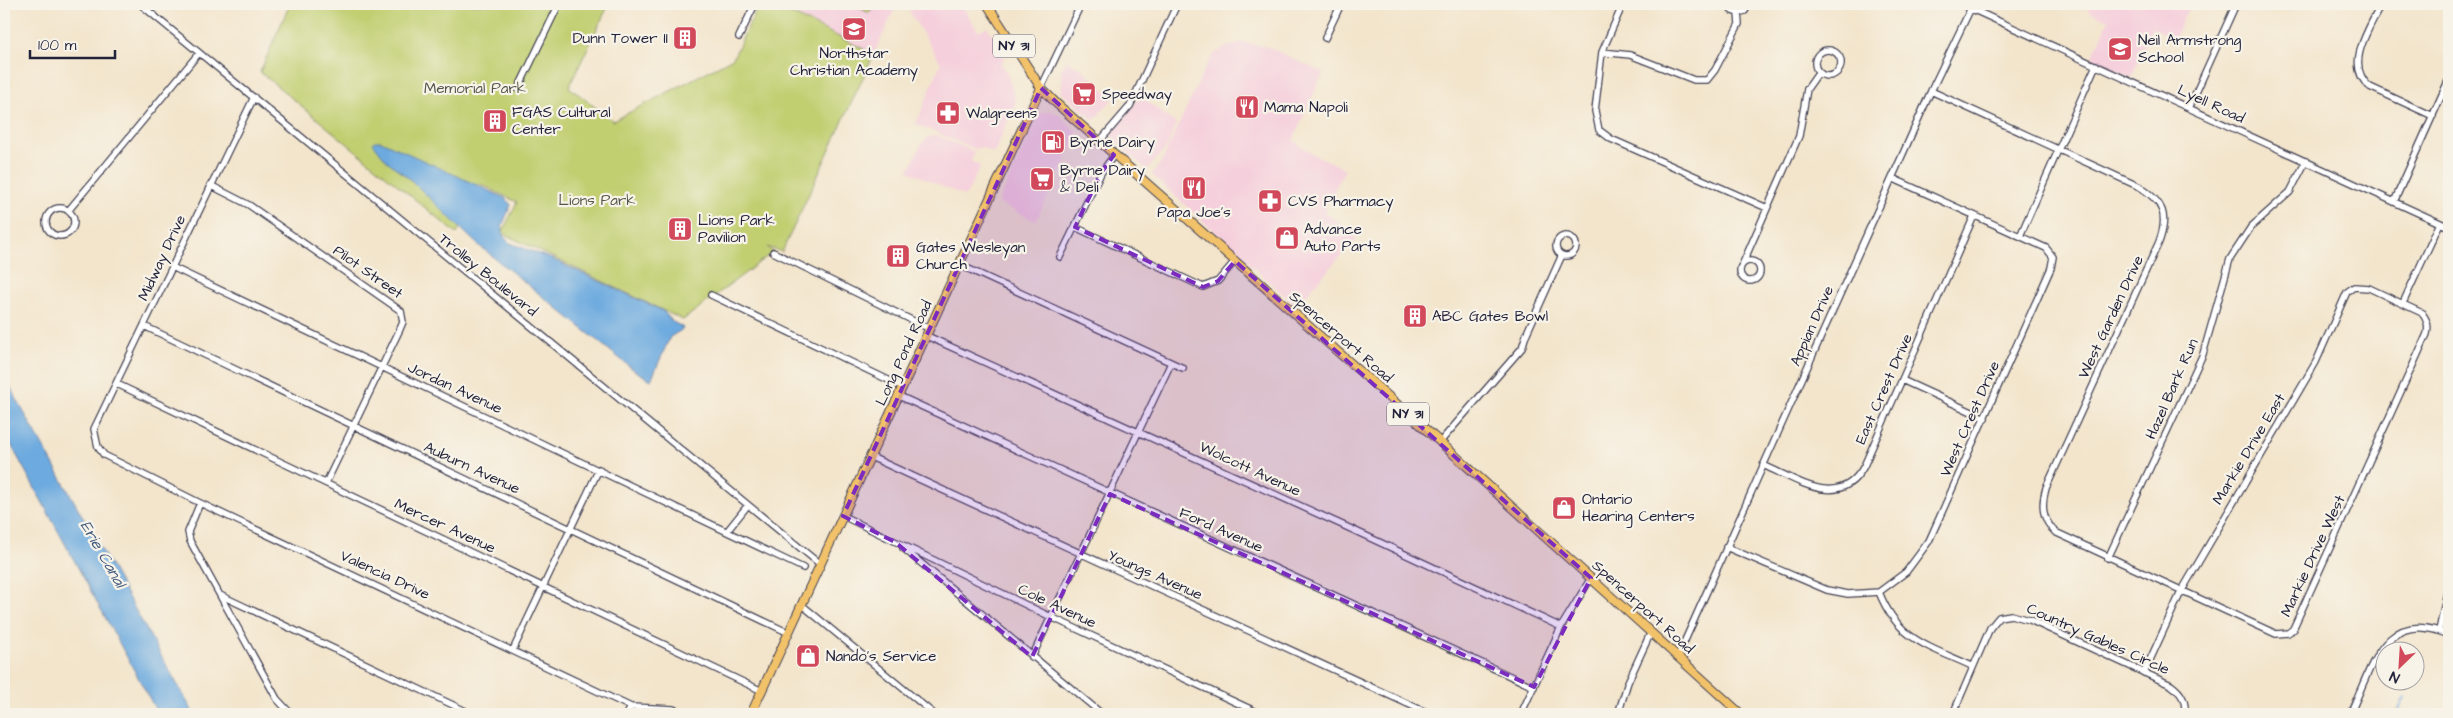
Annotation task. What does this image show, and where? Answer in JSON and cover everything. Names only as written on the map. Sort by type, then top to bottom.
[{"type":"main road","name":"Spencerport Road","points":[[987,4],[1041,88],[1099,142],[1440,442],[1741,714]]},
{"type":"main road","name":"Long Pond Road","points":[[751,714],[1041,88]]},
{"type":"street","name":"Trolley Boulevard","points":[[140,4],[821,565]]},
{"type":"street","points":[[518,89],[558,4]]},
{"type":"street","points":[[739,37],[755,4]]},
{"type":"street","name":"Long Pond Road","points":[[1041,88],[1081,4]]},
{"type":"street","points":[[1099,142],[1130,106],[1177,4]]},
{"type":"street","points":[[1325,38],[1340,4]]},
{"type":"street","points":[[1623,4],[1602,52],[1595,118],[1599,130],[1603,134],[1767,208]]},
{"type":"street","points":[[1728,4],[1732,11],[1738,13],[1745,11],[1749,4]]},
{"type":"street","name":"Lyell Road","points":[[1962,4],[2449,227]]},
{"type":"street","points":[[2189,108],[2236,4]]},
{"type":"street","points":[[2381,4],[2360,49],[2357,60],[2358,70],[2364,82],[2370,86],[2433,116]]},
{"type":"street","name":"Appian Drive","points":[[1678,656],[1931,91],[1971,8]]},
{"type":"street","points":[[1602,52],[1630,55],[1694,80],[1706,80],[1716,70],[1739,24],[1738,13]]},
{"type":"street","points":[[1827,50],[1838,55],[1840,67],[1835,74],[1827,76],[1819,72],[1815,65],[1819,54],[1827,50]]},
{"type":"street","points":[[68,211],[199,52]]},
{"type":"street","points":[[2020,236],[2096,65]]},
{"type":"street","points":[[1743,263],[1799,136],[1807,89],[1819,72]]},
{"type":"street","points":[[2394,202],[2449,79]]},
{"type":"street","name":"West Garden Drive","points":[[1931,91],[2140,186],[2155,196],[2162,207],[2164,221],[2158,242],[2046,488],[2042,502],[2044,514],[2049,526],[2066,538]]},
{"type":"street","name":"Midway Drive","points":[[94,429],[254,97]]},
{"type":"street","points":[[1060,256],[1101,172],[1114,155]]},
{"type":"street","name":"Hazel Bark Run","points":[[2108,558],[2203,354],[2230,259],[2251,227],[2290,192],[2306,161]]},
{"type":"street","name":"West Crest Drive","points":[[1879,592],[1906,572],[1929,541],[2053,262],[2051,252],[1892,178]]},
{"type":"street","name":"Pilot Street","points":[[210,185],[249,205],[398,307],[403,317],[403,322],[326,483]]},
{"type":"street","points":[[57,208],[68,211],[74,223],[70,231],[58,236],[50,232],[46,224],[50,212],[57,208]]},
{"type":"street","name":"East Crest Drive","points":[[1763,465],[1818,489],[1837,490],[1848,486],[1854,480],[1864,466],[1974,216]]},
{"type":"street","points":[[2403,303],[2440,222]]},
{"type":"street","points":[[1075,227],[1203,287],[1218,281],[1234,261]]},
{"type":"street","name":"Wolcott Avenue","points":[[773,252],[928,332],[1562,627]]},
{"type":"street","points":[[1440,442],[1522,348],[1562,255]]},
{"type":"street","points":[[960,265],[1183,368]]},
{"type":"street","name":"Jordan Avenue","points":[[172,268],[728,530],[804,568]]},
{"type":"street","name":"Markie Drive East","points":[[2144,673],[2181,592],[2316,362],[2347,292],[2354,287],[2360,286],[2403,303]]},
{"type":"street","points":[[711,295],[903,387]]},
{"type":"street","name":"Markie Drive West","points":[[2066,538],[2276,634],[2288,633],[2293,629],[2427,334],[2428,328],[2422,312],[2403,303]]},
{"type":"street","name":"Auburn Avenue","points":[[144,326],[789,632]]},
{"type":"street","points":[[1032,657],[1172,363]]},
{"type":"street","points":[[1902,380],[1984,418]]},
{"type":"street","name":"Mercer Avenue","points":[[116,384],[762,691]]},
{"type":"street","name":"Ford Avenue","points":[[899,396],[1534,687]]},
{"type":"street","name":"Valencia Drive","points":[[94,429],[98,447],[110,460],[631,707],[673,709],[684,714]]},
{"type":"street","name":"Youngs Avenue","points":[[871,457],[1430,714]]},
{"type":"street","points":[[513,650],[599,469]]},
{"type":"street","points":[[200,503],[188,532],[190,541],[277,699],[292,714]]},
{"type":"street","points":[[728,530],[748,505]]},
{"type":"street","name":"Cole Avenue","points":[[843,516],[1051,617],[1261,714]]},
{"type":"street","points":[[896,542],[1102,714]]},
{"type":"street","points":[[1726,547],[1827,590],[1848,594],[1879,592],[1886,610],[1896,625],[1906,633],[1917,641],[1972,666]]},
{"type":"street","points":[[1521,714],[1562,627],[1591,578]]},
{"type":"street","points":[[2439,630],[2449,582]]},
{"type":"street","points":[[220,595],[472,714]]},
{"type":"street","points":[[802,606],[934,714]]},
{"type":"street","name":"Country Gables Circle","points":[[1953,714],[1972,666],[1990,628],[1999,617],[2011,616],[2030,620],[2178,690],[2183,698],[2184,714]]},
{"type":"street","points":[[2350,714],[2381,648],[2387,640],[2403,629],[2415,626],[2439,630],[2449,635]]},
{"type":"street","points":[[1618,714],[1628,682],[1651,632]]},
{"type":"street","points":[[627,714],[631,707]]},
{"type":"highlighted area","points":[[1041,88],[1114,155],[1101,173],[1075,227],[1203,287],[1218,281],[1235,261],[1591,578],[1534,687],[1110,494],[1032,657],[895,542],[843,516]]},
{"type":"shaded area","name":"Northstar Christian Academy","points":[[771,4],[897,4],[874,54]]},
{"type":"shaded area","points":[[919,4],[961,4],[978,31],[987,27],[1006,53],[1001,64],[1007,73],[1016,102],[994,153],[981,147],[975,149],[916,124],[941,63],[909,11]]},
{"type":"shaded area","name":"Neil Armstrong School","points":[[2091,4],[2190,4],[2175,38],[2153,28],[2131,78],[2091,60],[2109,20],[2088,11]]},
{"type":"shaded area","points":[[1242,42],[1271,48],[1323,73],[1293,140],[1313,154],[1345,169],[1324,211],[1357,238],[1296,306],[1152,175],[1163,159],[1206,66],[1214,54]]},
{"type":"shaded area","points":[[1065,61],[1082,69],[1113,98],[1094,120],[1062,93],[1061,71]]},
{"type":"shaded area","points":[[1140,96],[1176,124],[1167,147],[1147,170],[1110,137]]},
{"type":"shaded area","points":[[1050,111],[1059,115],[1078,133],[1036,221],[998,203],[1039,114]]},
{"type":"shaded area","points":[[936,135],[975,152],[971,161],[980,166],[967,194],[964,196],[908,171],[921,145],[927,138]]},
{"type":"green space","points":[[290,4],[609,4],[569,87],[613,121],[733,58],[759,4],[771,4],[874,54],[782,252],[767,247],[773,252],[683,320],[502,233],[517,202],[480,184],[457,234],[260,72]]},
{"type":"green space","points":[[853,4],[874,4],[869,13]]},
{"type":"water","points":[[381,141],[505,198],[511,205],[502,226],[504,237],[510,243],[552,259],[663,311],[673,322],[682,327],[683,329],[670,337],[651,380],[634,370],[477,244],[412,181],[386,160],[373,143]]},
{"type":"water","name":"Erie Canal","points":[[4,375],[194,714],[158,714],[4,432]]},
{"type":"waterway","points":[[2397,714],[2405,697]]},
{"type":"place","name":"Northstar Christian Academy","points":[[854,29]]},
{"type":"place","name":"Dunn Tower II","points":[[685,38]]},
{"type":"place","name":"Neil Armstrong School","points":[[2120,49]]},
{"type":"place","name":"Speedway","points":[[1084,94]]},
{"type":"place","name":"Mama Napoli","points":[[1247,107]]},
{"type":"place","name":"Walgreens","points":[[948,113]]},
{"type":"place","name":"FGAS Cultural Center","points":[[495,121]]},
{"type":"place","name":"Byrne Dairy","points":[[1053,142]]},
{"type":"place","name":"Byrne Dairy & Deli","points":[[1042,179]]},
{"type":"place","name":"Papa Joe's","points":[[1194,188]]},
{"type":"place","name":"CVS Pharmacy","points":[[1270,201]]},
{"type":"place","name":"Lions Park Pavilion","points":[[680,229]]},
{"type":"place","name":"Advance Auto Parts","points":[[1287,238]]},
{"type":"place","name":"Gates Wesleyan Church","points":[[898,256]]},
{"type":"place","name":"ABC Gates Bowl","points":[[1415,316]]},
{"type":"place","name":"Ontario Hearing Centers","points":[[1564,508]]},
{"type":"place","name":"Nando's Service","points":[[808,656]]},
{"type":"park label","name":"Memorial Park","points":[[475,88]]},
{"type":"park label","name":"Lions Park","points":[[597,200]]}]
